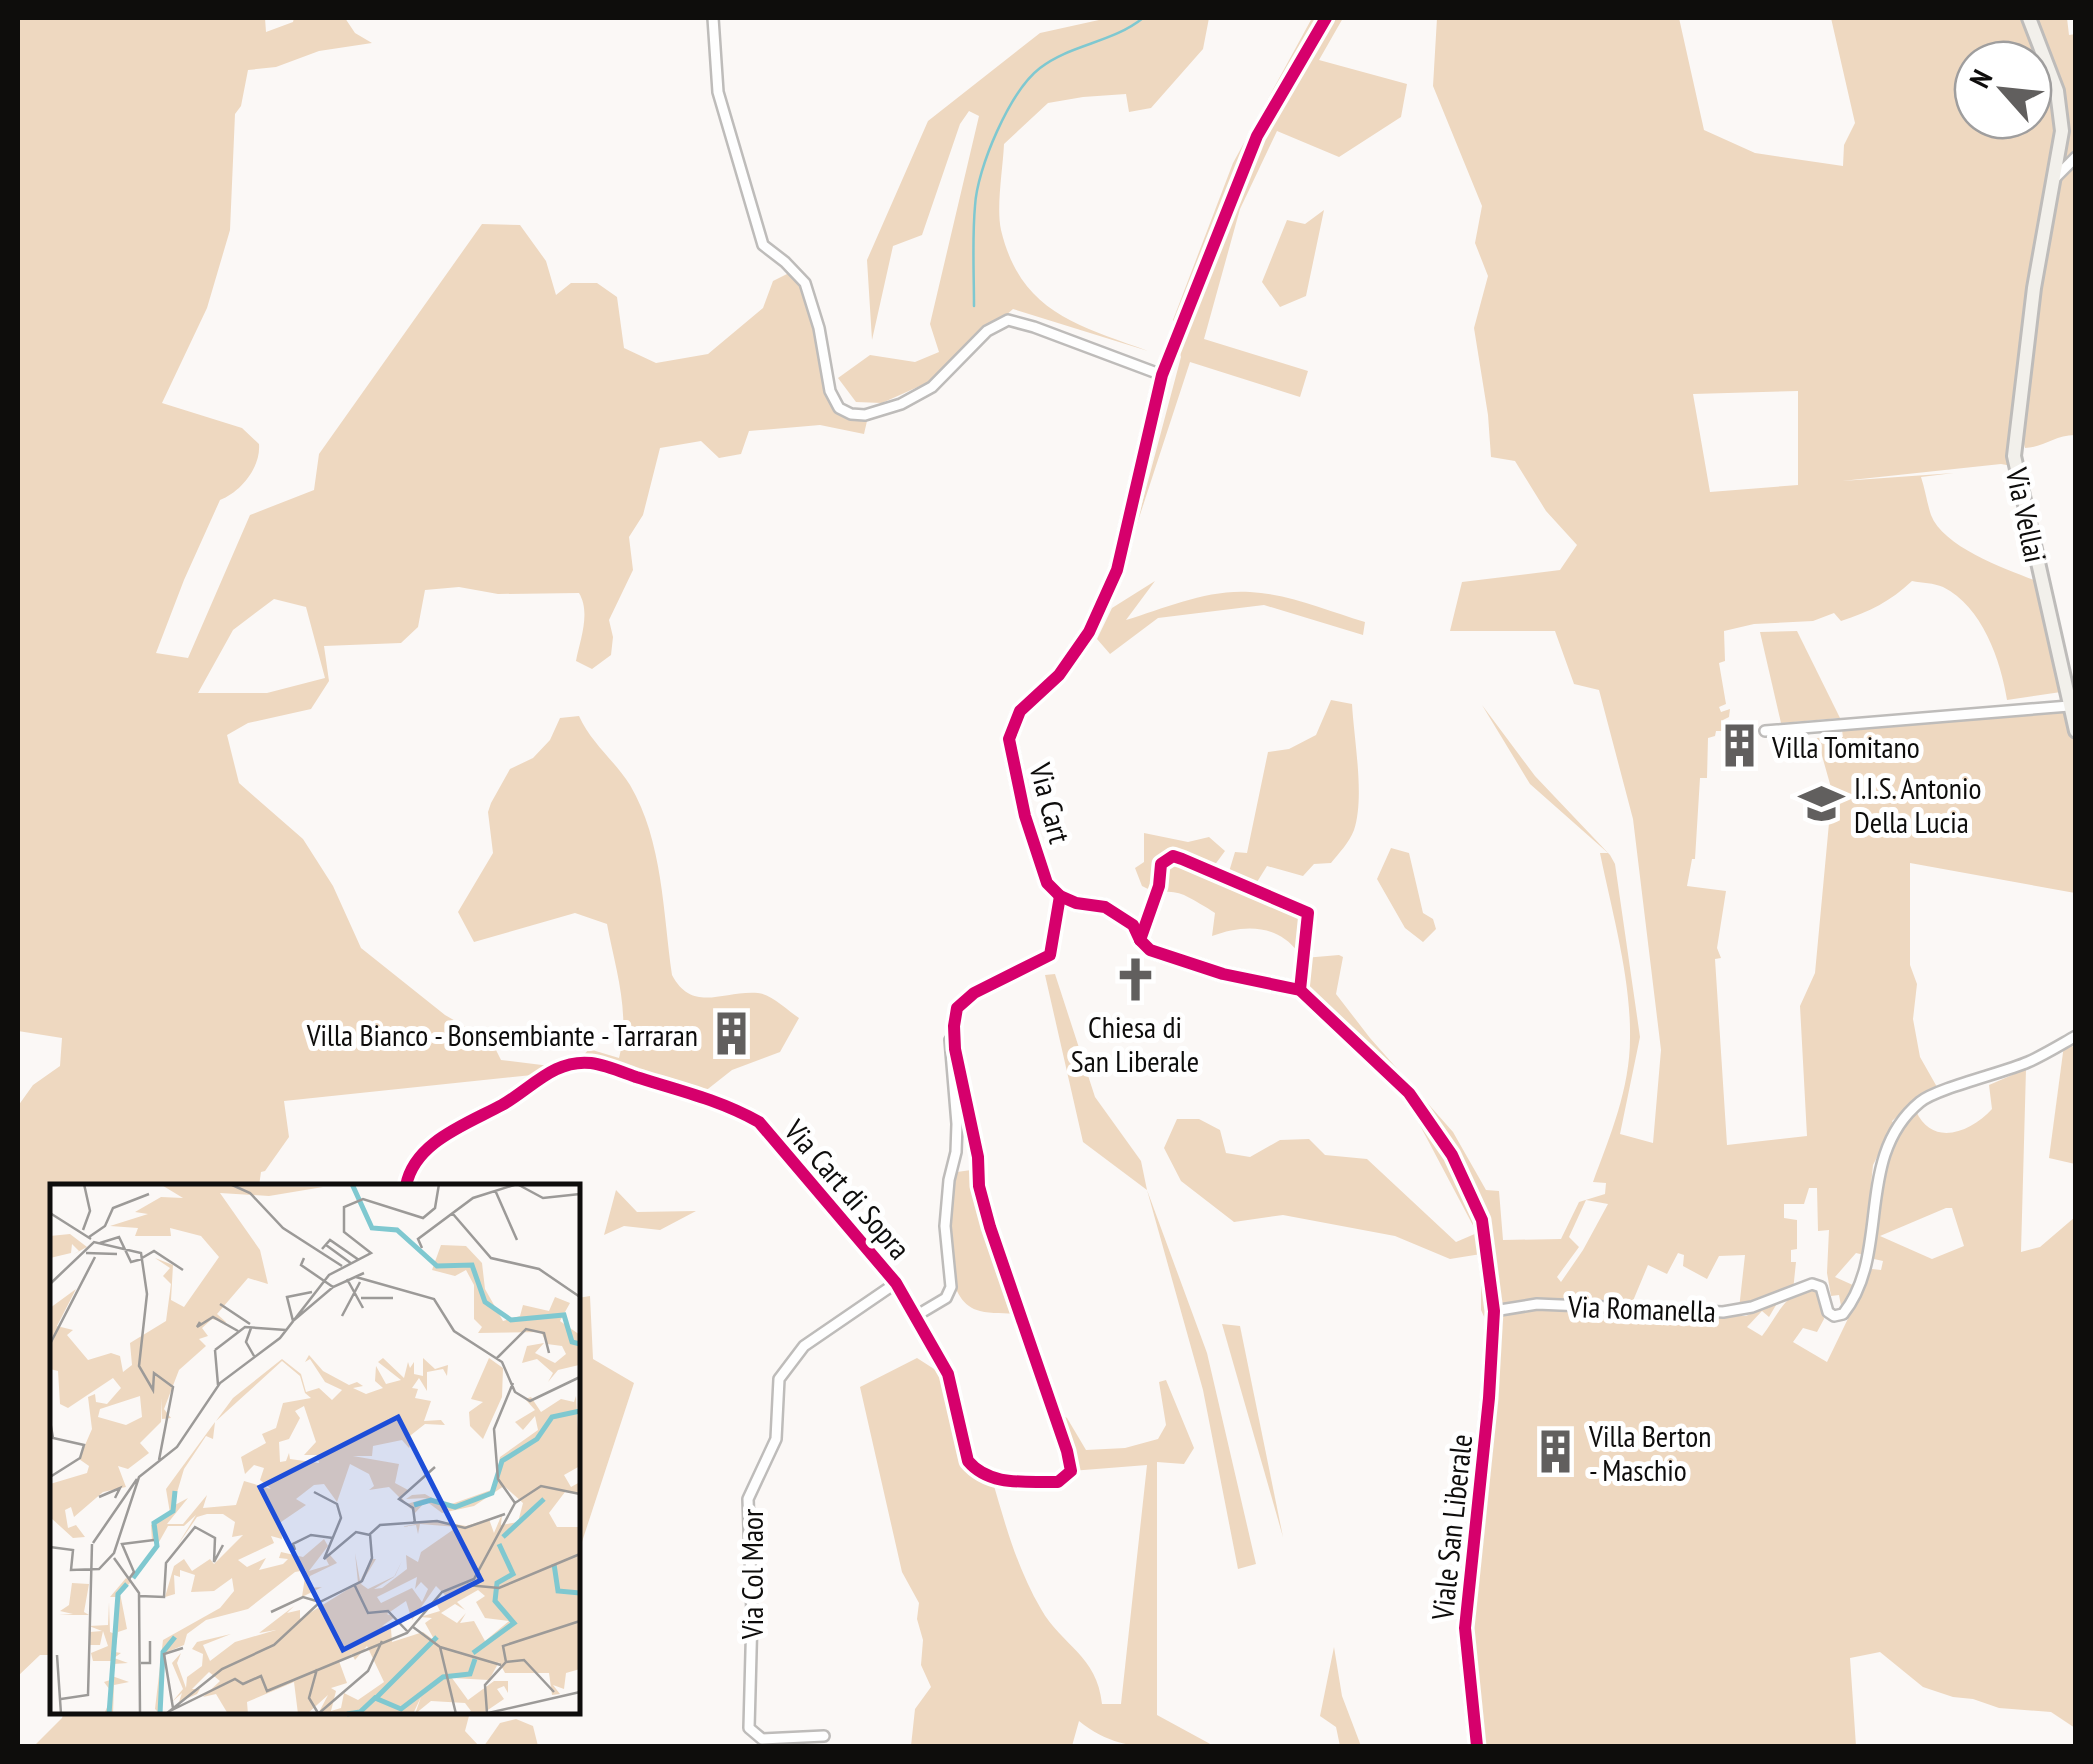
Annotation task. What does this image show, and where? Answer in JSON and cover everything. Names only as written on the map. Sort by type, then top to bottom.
[{"type":"street","points":[[713,18],[718,92],[763,245],[806,283],[830,391],[839,408],[864,416],[932,388],[987,331],[1008,320],[1034,326],[1162,376]]},
{"type":"street","name":"Via Cart","points":[[1060,896],[1048,884],[1024,816],[1009,739],[1020,712],[1060,675],[1090,632],[1117,570],[1162,376],[1257,136],[1326,18]]},
{"type":"street","name":"Via Vellai","points":[[2028,18],[2057,91],[2062,131],[2034,288],[2014,456],[2076,732]]},
{"type":"street","points":[[2055,178],[2076,157]]},
{"type":"street","points":[[1765,731],[2069,706]]},
{"type":"street","points":[[914,1316],[943,1301],[951,1288],[946,1226],[949,1180],[956,1152],[956,1100],[949,1059],[952,1022],[957,1008],[974,993],[1050,955],[1060,896],[1104,906],[1134,925],[1140,940],[1150,950],[1223,974],[1300,990],[1396,1080],[1452,1155],[1482,1220],[1494,1311]]},
{"type":"street","name":"Via Cart di Sopra","points":[[407,1184],[416,1161],[448,1133],[506,1102],[542,1075],[565,1066],[592,1063],[729,1105],[759,1122],[896,1283],[948,1374],[968,1461],[992,1479],[1058,1482],[1071,1472],[1067,1451],[979,1186],[978,1157],[955,1049],[957,1008]]},
{"type":"street","name":"Via Romanella","points":[[1494,1311],[1537,1304],[1723,1312],[1752,1307],[1812,1284],[1821,1287],[1828,1312],[1834,1316],[1843,1314],[1866,1275],[1882,1160],[1896,1130],[1921,1100],[2028,1062],[2076,1036]]},
{"type":"street","name":"Via Col Maor","points":[[824,1736],[762,1739],[749,1728],[752,1614],[748,1499],[776,1439],[778,1379],[804,1346],[896,1283]]},
{"type":"street","name":"Viale San Liberale","points":[[1477,1746],[1464,1628],[1494,1311]]},
{"type":"shaded area","points":[[18,18],[265,18],[266,32],[293,22],[294,18],[345,18],[355,33],[372,43],[319,51],[276,67],[248,70],[241,106],[235,114],[230,230],[207,308],[162,403],[242,428],[259,444],[259,453],[248,478],[220,500],[156,653],[188,658],[250,515],[314,490],[319,454],[482,224],[520,225],[546,261],[556,295],[571,283],[597,283],[617,297],[624,348],[656,363],[708,354],[763,308],[773,281],[789,273],[802,285],[835,410],[867,421],[864,434],[820,425],[749,431],[741,454],[719,458],[701,441],[660,448],[643,515],[629,537],[633,570],[609,620],[613,637],[611,655],[592,669],[576,661],[584,618],[579,593],[498,594],[459,587],[425,590],[418,627],[401,643],[324,646],[329,681],[311,709],[248,723],[227,735],[239,783],[303,839],[333,886],[361,948],[445,1015],[492,1042],[501,1060],[550,1066],[532,1075],[284,1101],[289,1137],[261,1172],[259,1184],[50,1184],[50,1655],[40,1655],[18,1676],[18,1106],[33,1085],[60,1066],[62,1038],[18,1031]],"holes":[[[274,599],[306,607],[325,678],[267,693],[198,693],[233,630]]]},
{"type":"shaded area","points":[[1108,18],[1209,18],[1203,49],[1151,108],[1129,112],[1126,94],[1048,103],[1004,144],[999,199],[1001,230],[1010,258],[1038,298],[1076,323],[1148,351],[1013,309],[931,381],[882,403],[856,402],[838,378],[870,355],[915,362],[939,352],[930,324],[979,116],[969,111],[960,124],[922,235],[893,246],[872,340],[867,260],[928,121],[1040,33]]},
{"type":"shaded area","points":[[1312,18],[1343,18],[1319,60],[1407,84],[1401,117],[1339,157],[1277,131],[1240,209],[1204,339],[1308,371],[1300,397],[1190,362],[1135,530],[1181,357],[1173,320],[1233,163]]},
{"type":"shaded area","points":[[1437,18],[1679,18],[1704,130],[1755,153],[1843,166],[1844,145],[1855,123],[1831,18],[2067,18],[2069,35],[2076,34],[2075,435],[2025,448],[2020,428],[2044,255],[2065,144],[2066,112],[2053,63],[2053,40],[2043,40],[2031,21],[2038,40],[1953,40],[1953,140],[2053,140],[2053,80],[2057,91],[2062,131],[2033,284],[2012,466],[1842,481],[1954,473],[1921,477],[1931,515],[1938,527],[1962,547],[2037,581],[2061,692],[2007,700],[1994,652],[1979,621],[1957,596],[1932,584],[1912,581],[1879,605],[1841,621],[1834,613],[1813,621],[1754,624],[1724,631],[1725,661],[1719,663],[1726,704],[1719,707],[1721,712],[1730,709],[1729,717],[1723,720],[1726,731],[1716,731],[1715,736],[1708,738],[1707,778],[1700,778],[1695,859],[1687,886],[1726,891],[1717,948],[1721,958],[1715,959],[1727,1145],[1807,1136],[1800,1006],[1815,973],[1832,791],[1817,738],[1843,737],[1842,730],[2063,710],[2070,723],[2076,768],[2075,893],[1910,863],[1910,965],[1917,984],[1913,1019],[1920,1057],[1937,1087],[1892,1121],[1894,1124],[1873,1165],[1864,1255],[1856,1253],[1835,1277],[1855,1286],[1842,1311],[1839,1295],[1831,1296],[1827,1273],[1829,1230],[1818,1231],[1817,1188],[1809,1188],[1804,1204],[1784,1204],[1784,1218],[1797,1220],[1797,1249],[1791,1250],[1791,1262],[1796,1262],[1793,1291],[1739,1309],[1745,1255],[1719,1256],[1707,1279],[1683,1266],[1684,1255],[1678,1253],[1667,1274],[1648,1265],[1630,1308],[1594,1308],[1604,1315],[1746,1316],[1779,1300],[1769,1317],[1762,1311],[1747,1327],[1762,1336],[1792,1296],[1820,1289],[1824,1319],[1817,1332],[1803,1328],[1793,1342],[1827,1362],[1872,1269],[1881,1270],[1883,1261],[1874,1259],[1876,1193],[1881,1167],[1895,1139],[1916,1111],[1923,1122],[1941,1133],[1963,1130],[1992,1109],[1989,1085],[2026,1069],[2021,1252],[2040,1247],[2075,1217],[2075,1728],[2051,1712],[1999,1708],[1923,1687],[1880,1652],[1850,1658],[1856,1746],[1485,1746],[1471,1624],[1488,1472],[1496,1343],[1481,1310],[1481,1254],[1450,1259],[1395,1236],[1283,1215],[1234,1222],[1181,1181],[1164,1148],[1177,1119],[1199,1119],[1220,1130],[1226,1153],[1250,1157],[1280,1140],[1309,1139],[1325,1155],[1367,1159],[1456,1242],[1477,1233],[1415,1116],[1394,1086],[1310,1009],[1304,958],[1339,955],[1343,957],[1336,994],[1453,1132],[1486,1190],[1499,1191],[1503,1240],[1561,1239],[1579,1202],[1605,1194],[1606,1183],[1593,1182],[1623,1094],[1630,1038],[1624,969],[1600,853],[1608,853],[1530,784],[1482,705],[1535,776],[1610,855],[1615,864],[1640,1037],[1620,1134],[1653,1143],[1661,1050],[1633,819],[1599,690],[1574,684],[1555,631],[1450,631],[1462,582],[1560,570],[1577,545],[1546,511],[1515,461],[1491,457],[1474,328],[1488,276],[1475,243],[1482,206],[1433,86]],"holes":[[[1798,391],[1798,485],[1710,492],[1693,394]],[[1586,1200],[1608,1204],[1561,1282],[1557,1277],[1579,1247],[1569,1237]],[[1952,1208],[1964,1246],[1932,1259],[1880,1236]]]},
{"type":"shaded area","points":[[1324,210],[1306,296],[1280,307],[1262,282],[1287,220],[1305,224]]},
{"type":"shaded area","points":[[1155,581],[1126,620],[1203,596],[1250,592],[1294,599],[1365,622],[1363,635],[1264,605],[1158,618],[1110,654],[1097,639],[1112,608]]},
{"type":"shaded area","points":[[1797,631],[1840,718],[1781,723],[1760,632]]},
{"type":"shaded area","points":[[1331,700],[1352,704],[1359,785],[1354,830],[1331,863],[1314,864],[1303,876],[1267,866],[1252,890],[1308,913],[1298,952],[1270,931],[1248,928],[1212,936],[1215,913],[1184,895],[1142,886],[1135,868],[1144,862],[1144,833],[1188,842],[1209,837],[1225,851],[1214,866],[1222,877],[1244,886],[1228,875],[1235,852],[1247,853],[1268,752],[1289,749],[1316,735]]},
{"type":"shaded area","points":[[579,716],[630,785],[641,807],[660,878],[672,975],[680,987],[689,994],[710,998],[763,994],[799,1018],[780,1052],[732,1070],[699,1096],[698,1092],[582,1057],[589,1049],[619,1058],[623,1025],[620,991],[607,924],[575,913],[474,942],[458,912],[493,853],[488,812],[510,769],[533,758],[550,740],[560,718]]},
{"type":"shaded area","points":[[1391,848],[1409,853],[1423,913],[1433,919],[1436,929],[1423,942],[1405,928],[1377,879]]},
{"type":"shaded area","points":[[1055,974],[1095,1097],[1141,1161],[1147,1190],[1083,1142],[1045,975]]},
{"type":"shaded area","points":[[2070,1041],[2076,1053],[2075,1164],[2049,1158],[2064,1045]]},
{"type":"shaded area","points":[[978,1169],[979,1186],[1020,1314],[985,1312],[966,1304],[951,1272],[947,1229],[950,1173]]},
{"type":"shaded area","points":[[616,1190],[637,1212],[696,1211],[660,1230],[624,1226],[604,1235]]},
{"type":"shaded area","points":[[1147,1190],[1207,1353],[1256,1564],[1238,1569],[1203,1390]]},
{"type":"shaded area","points":[[590,1296],[593,1359],[634,1383],[580,1548],[580,1298]]},
{"type":"shaded area","points":[[1222,1324],[1240,1326],[1283,1537]]},
{"type":"shaded area","points":[[917,1358],[945,1376],[969,1470],[992,1479],[1025,1578],[1049,1622],[1086,1662],[1099,1687],[1102,1704],[1121,1704],[1147,1465],[1071,1471],[1053,1410],[1067,1418],[1086,1450],[1125,1448],[1158,1439],[1166,1425],[1159,1382],[1166,1380],[1194,1448],[1184,1464],[1157,1462],[1157,1715],[1214,1746],[1143,1747],[1111,1740],[1079,1721],[1072,1746],[911,1746],[915,1709],[931,1687],[921,1665],[919,1603],[902,1572],[860,1387]]},
{"type":"shaded area","points":[[1334,1647],[1342,1696],[1361,1746],[1340,1746],[1336,1727],[1320,1716]]},
{"type":"shaded area","points":[[63,1714],[469,1714],[465,1731],[479,1746],[34,1746]]},
{"type":"shaded area","points":[[516,1719],[533,1726],[538,1746],[484,1746],[500,1723]]},
{"type":"waterway","points":[[974,306],[977,190],[989,152],[1017,94],[1052,60],[1118,33],[1143,18]]},
{"type":"cycle path","points":[[1326,18],[1257,136],[1162,375],[1117,570],[1089,632],[1059,675],[1020,711],[1009,739],[1025,816],[1047,883],[1060,896],[1076,903],[1105,907],[1133,925],[1150,950],[1223,974],[1300,990],[1409,1093],[1452,1155],[1482,1220],[1494,1311],[1465,1628],[1477,1746]]},
{"type":"cycle path","points":[[1140,940],[1159,886],[1161,864],[1173,856],[1308,913],[1300,990]]},
{"type":"cycle path","points":[[407,1184],[419,1157],[444,1136],[566,1065],[602,1065],[744,1114],[759,1122],[896,1283],[948,1374],[968,1461],[998,1479],[1058,1482],[1071,1471],[1067,1451],[979,1186],[978,1157],[955,1049],[954,1026],[957,1008],[974,993],[1050,955],[1060,896]]},
{"type":"place","name":"Villa Tomitano","points":[[1739,746]]},
{"type":"place","name":"I.I.S. Antonio Della Lucia","points":[[1821,804]]},
{"type":"place","name":"Chiesa di San Liberale","points":[[1135,979]]},
{"type":"place","name":"Villa Bianco - Bonsembiante - Tarraran","points":[[731,1034]]},
{"type":"place","name":"Villa Berton - Maschio","points":[[1556,1452]]}]
